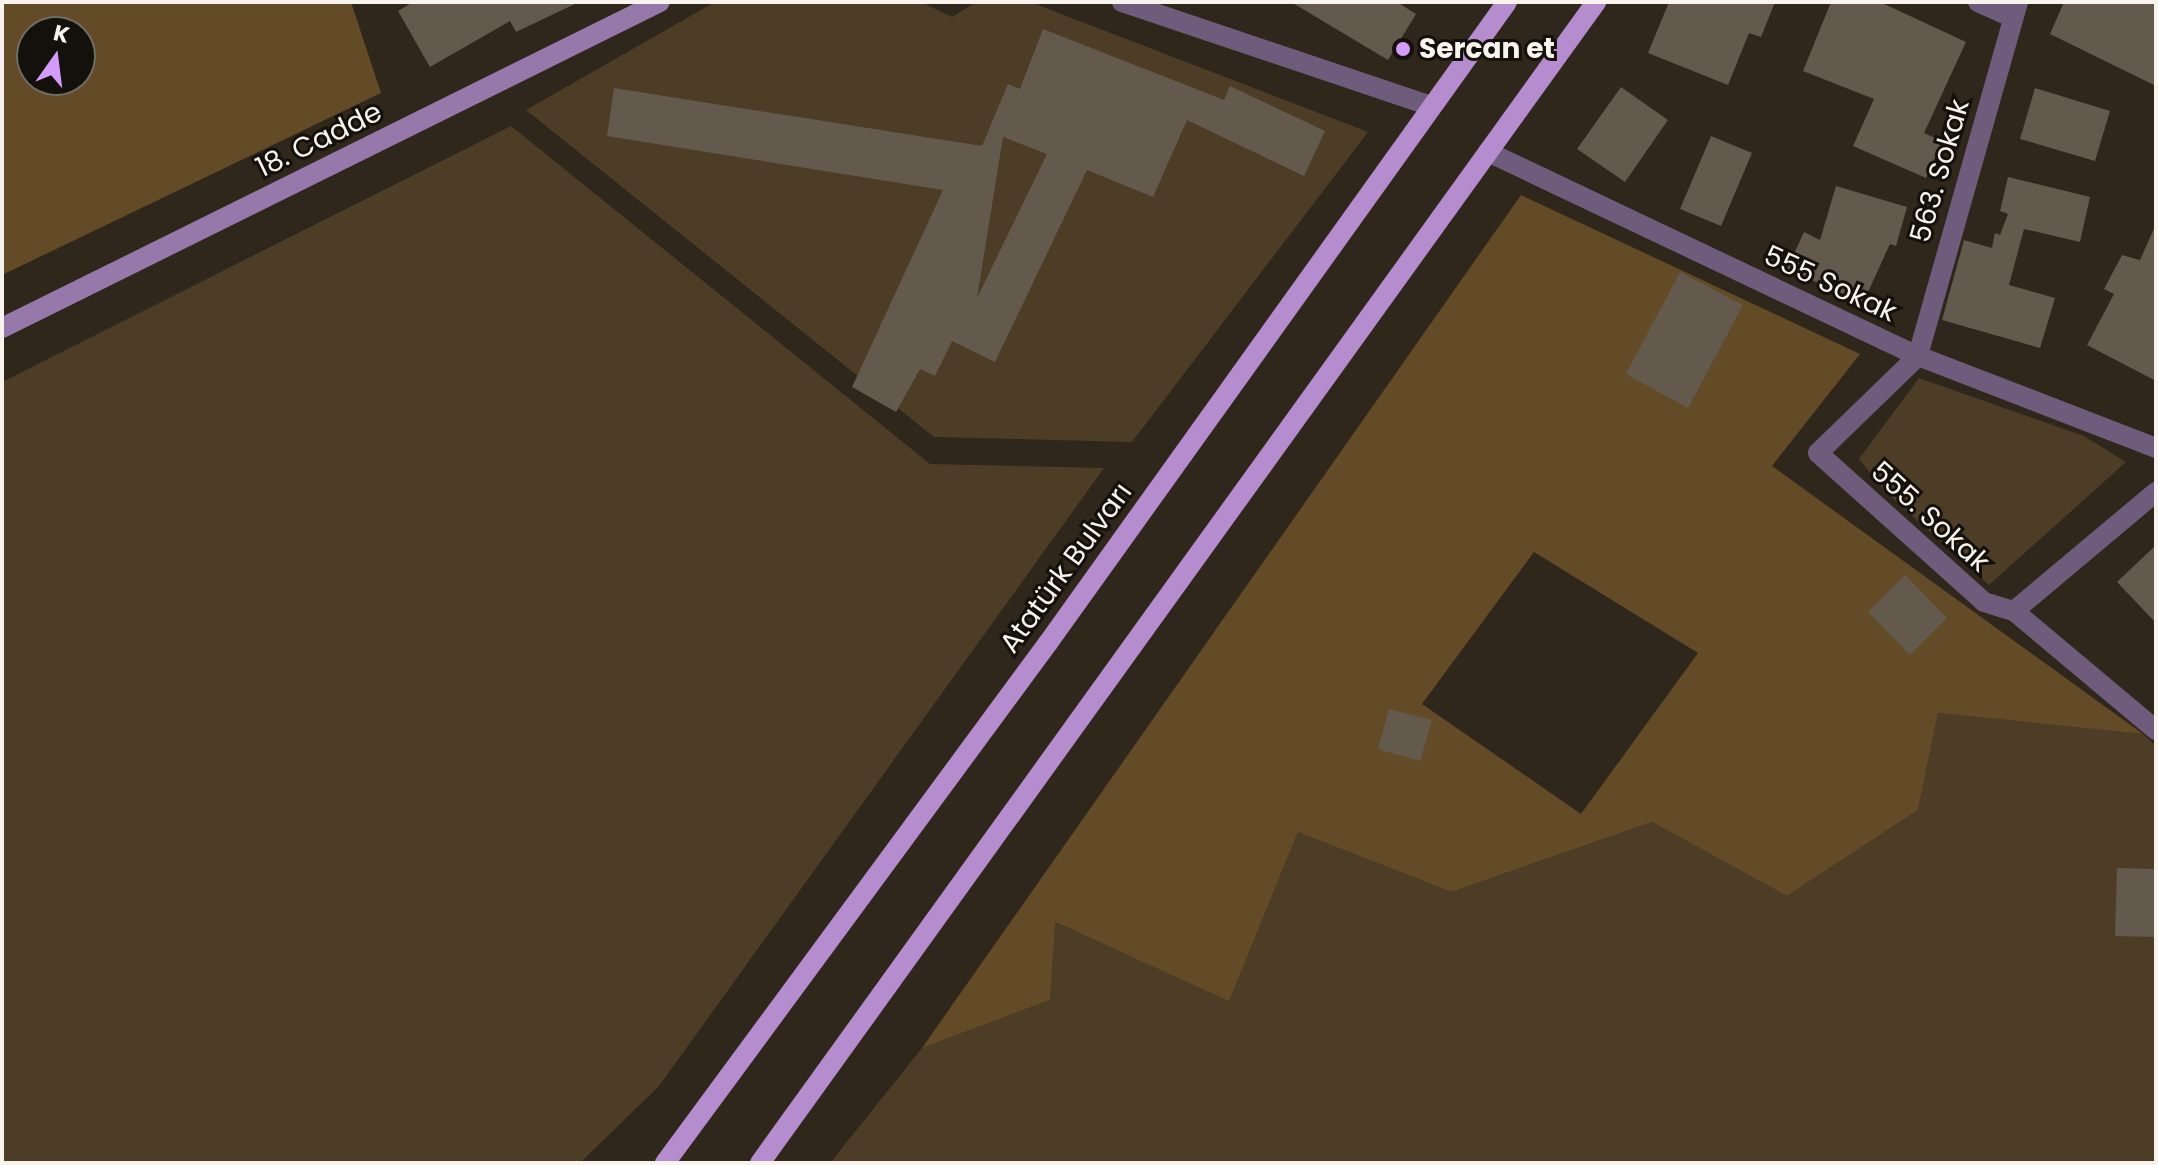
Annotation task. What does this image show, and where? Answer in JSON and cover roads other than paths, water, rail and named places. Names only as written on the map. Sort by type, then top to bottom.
[{"type":"main road","name":"Atatürk Bulvarı","points":[[665,1163],[1048,643],[1507,2]]},
{"type":"main road","points":[[760,1163],[1596,2]]},
{"type":"street","name":"18. Cadde","points":[[2,328],[660,2]]},
{"type":"street","points":[[1122,2],[1431,106]]},
{"type":"street","points":[[1978,2],[2015,10]]},
{"type":"street","name":"563. Sokak","points":[[1918,356],[2015,10]]},
{"type":"street","name":"555 Sokak","points":[[1488,152],[1918,356],[2156,448]]},
{"type":"street","name":"555. Sokak","points":[[1918,356],[1818,453],[1984,602],[2014,611],[2156,730]]},
{"type":"street","points":[[2014,611],[2156,492]]},
{"type":"place","name":"Sercan et","points":[[1403,49]]}]
